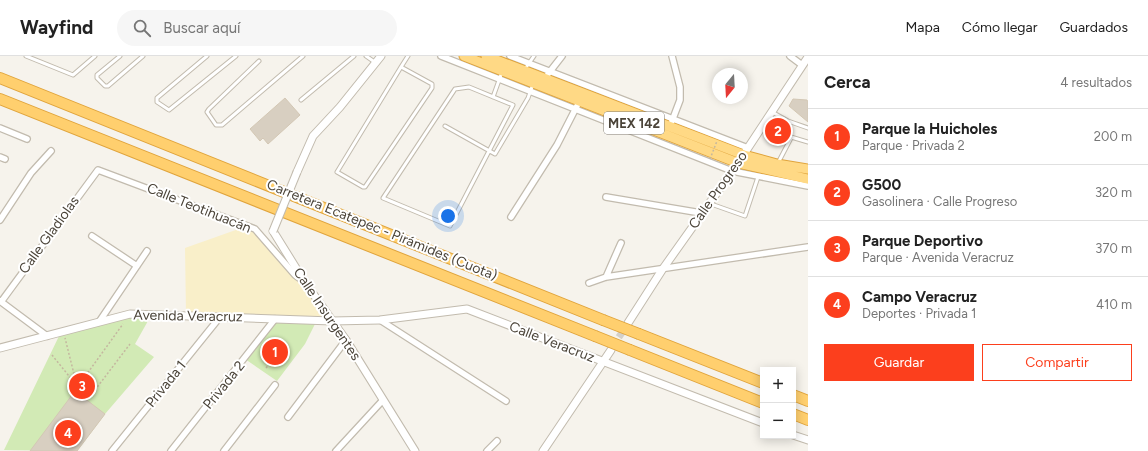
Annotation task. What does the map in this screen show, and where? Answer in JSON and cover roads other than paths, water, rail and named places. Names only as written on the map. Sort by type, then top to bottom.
[{"type":"highway","name":"MEX 142","points":[[464,56],[501,76],[577,106],[738,163],[808,179]]},
{"type":"highway","name":"MEX 142","points":[[486,56],[526,67],[777,164],[808,169]]},
{"type":"highway","name":"Carretera Ecatepec - Pirámides (Cuota)","points":[[0,78],[760,382]]},
{"type":"highway","name":"Carretera Ecatepec - Pirámides (Cuota)","points":[[0,99],[760,402]]},
{"type":"highway","points":[[796,396],[808,401]]},
{"type":"highway","points":[[796,415],[808,420]]},
{"type":"street","name":"Calle Insurgentes","points":[[381,56],[340,107],[313,136],[273,231],[304,281],[346,340],[415,451]]},
{"type":"street","points":[[441,56],[501,76]]},
{"type":"street","points":[[510,56],[526,67]]},
{"type":"street","points":[[546,75],[562,56]]},
{"type":"street","points":[[671,123],[680,100],[680,87],[672,56]]},
{"type":"street","points":[[790,56],[802,65]]},
{"type":"street","name":"Calle Progreso","points":[[628,323],[662,270],[746,152],[808,57]]},
{"type":"street","points":[[511,218],[557,145],[577,106],[732,171],[758,178],[808,186]]},
{"type":"street","points":[[0,128],[27,139]]},
{"type":"street","points":[[0,220],[31,173],[51,151]]},
{"type":"street","name":"Calle Teotihuacán","points":[[98,170],[255,229],[295,275],[304,281]]},
{"type":"street","name":"Calle Gladiolas","points":[[0,302],[98,170]]},
{"type":"street","points":[[606,197],[702,213]]},
{"type":"street","points":[[92,236],[137,266]]},
{"type":"street","points":[[606,278],[621,243]]},
{"type":"street","points":[[589,283],[606,278],[808,247]]},
{"type":"street","points":[[99,322],[147,251]]},
{"type":"street","points":[[0,302],[47,336]]},
{"type":"street","name":"Calle Veracruz","points":[[332,321],[380,320],[467,309],[760,422]]},
{"type":"street","name":"Avenida Veracruz","points":[[0,348],[130,314],[332,321]]},
{"type":"street","name":"Privada 1","points":[[112,451],[220,317]]},
{"type":"street","name":"Privada 2","points":[[171,451],[275,319]]},
{"type":"street","points":[[380,320],[506,401]]},
{"type":"street","points":[[288,417],[346,340]]},
{"type":"street","points":[[543,451],[611,350]]},
{"type":"street","points":[[224,451],[275,385]]},
{"type":"street","points":[[336,451],[383,400]]},
{"type":"street","points":[[796,436],[808,440]]},
{"type":"street","points":[[487,451],[497,441]]},
{"type":"lane","points":[[26,56],[73,75],[95,56]]},
{"type":"lane","points":[[120,56],[97,75],[97,78],[105,86],[108,86],[143,56]]},
{"type":"lane","points":[[207,56],[158,98],[157,102],[169,110],[236,56]]},
{"type":"lane","points":[[259,61],[209,108],[207,112],[216,125],[222,125],[303,56]]},
{"type":"lane","points":[[301,100],[354,56]]},
{"type":"lane","points":[[366,56],[376,63]]},
{"type":"lane","points":[[401,66],[432,84],[432,88],[365,187],[363,187],[337,172],[401,66],[408,56]]},
{"type":"lane","points":[[526,67],[534,56]]},
{"type":"lane","points":[[493,97],[501,76]]},
{"type":"lane","points":[[470,87],[513,105],[489,152],[450,226],[383,198],[455,90],[470,87]]},
{"type":"lane","points":[[445,126],[489,152],[496,154],[532,88]]},
{"type":"lane","points":[[772,112],[788,121],[808,128]]},
{"type":"lane","points":[[764,124],[791,138],[808,142]]},
{"type":"lane","points":[[777,164],[791,138]]},
{"type":"lane","points":[[709,203],[745,216],[758,178]]},
{"type":"tunnel","points":[[613,346],[627,325]]},
{"type":"place","name":"G500","points":[[778,131]]},
{"type":"place","name":"Parque la Huicholes","points":[[275,352]]},
{"type":"place","name":"Parque Deportivo","points":[[82,386]]},
{"type":"place","name":"Campo Veracruz","points":[[68,433]]}]
